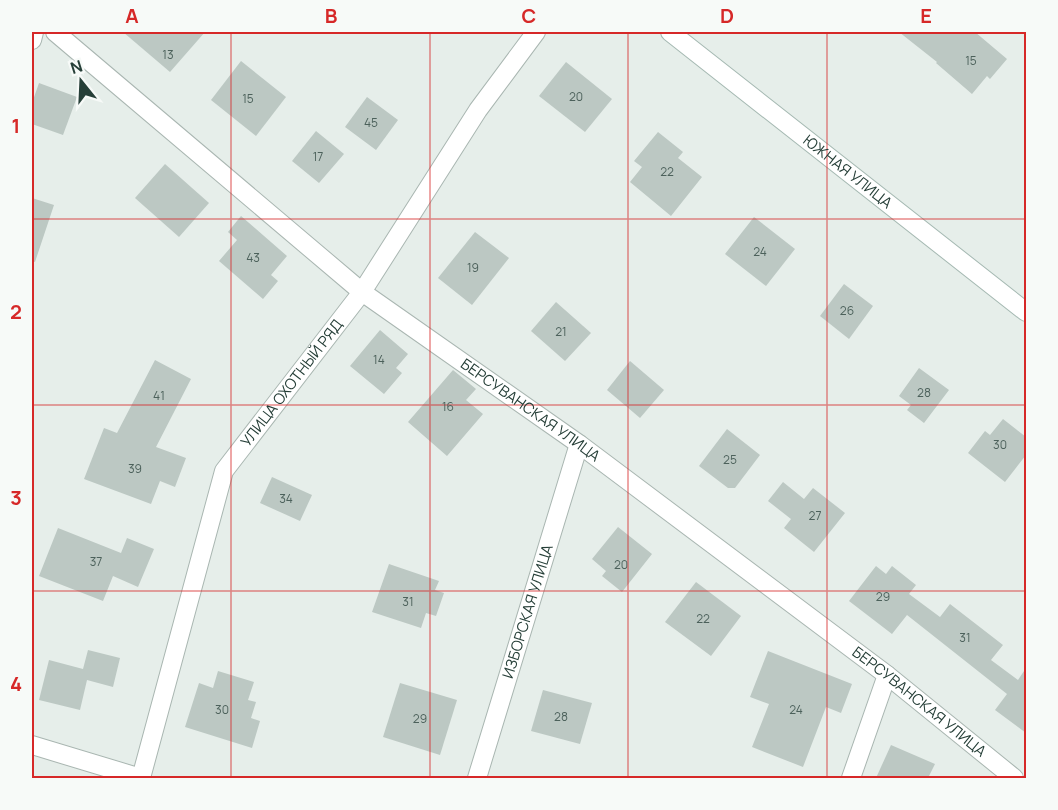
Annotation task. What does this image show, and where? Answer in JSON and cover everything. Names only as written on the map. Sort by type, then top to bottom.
[{"type":"street","points":[[32,40],[34,32]]},
{"type":"street","name":"БЕРСУВАНСКАЯ УЛИЦА","points":[[55,32],[362,291],[579,444],[887,675],[1014,778]]},
{"type":"street","name":"УЛИЦА ОХОТНЫЙ РЯД","points":[[141,778],[224,471],[362,291],[478,110],[536,32]]},
{"type":"street","name":"ЮЖНАЯ УЛИЦА","points":[[670,32],[1026,312]]},
{"type":"street","name":"ИЗБОРСКАЯ УЛИЦА","points":[[477,778],[579,444]]},
{"type":"street","points":[[851,778],[887,675]]},
{"type":"street","points":[[32,745],[141,778]]},
{"type":"building","points":[[123,32],[205,32],[170,72]]},
{"type":"building","points":[[899,32],[975,32],[1007,59],[990,79],[987,76],[972,94]]},
{"type":"building","points":[[241,61],[286,97],[256,136],[211,100]]},
{"type":"building","points":[[566,62],[612,99],[585,132],[539,96]]},
{"type":"building","points":[[39,83],[77,97],[63,135],[32,124],[32,103]]},
{"type":"building","points":[[367,97],[398,120],[376,150],[345,127]]},
{"type":"building","points":[[316,131],[344,154],[319,183],[292,161]]},
{"type":"building","points":[[658,132],[683,152],[678,158],[702,177],[671,216],[630,182],[642,167],[634,161]]},
{"type":"building","points":[[165,164],[209,203],[179,237],[135,198]]},
{"type":"building","points":[[32,198],[54,205],[35,262],[32,261]]},
{"type":"building","points":[[241,216],[287,256],[271,275],[278,281],[263,299],[219,261],[237,240],[228,232]]},
{"type":"building","points":[[754,217],[795,249],[766,286],[725,254]]},
{"type":"building","points":[[475,232],[509,258],[472,305],[438,278]]},
{"type":"building","points":[[844,284],[873,306],[849,339],[820,316]]},
{"type":"building","points":[[556,302],[591,333],[565,361],[531,331]]},
{"type":"building","points":[[380,330],[408,354],[396,368],[402,373],[384,394],[350,366]]},
{"type":"building","points":[[155,360],[191,379],[156,447],[186,458],[175,487],[160,481],[151,504],[84,479],[104,428],[117,433]]},
{"type":"building","points":[[630,361],[664,390],[640,418],[607,390]]},
{"type":"building","points":[[919,368],[949,390],[924,423],[907,410],[911,405],[899,396]]},
{"type":"building","points":[[453,370],[476,389],[466,400],[483,414],[447,456],[408,422]]},
{"type":"building","points":[[1003,419],[1026,437],[1026,455],[1005,482],[968,453],[985,431],[990,435]]},
{"type":"building","points":[[727,429],[760,455],[735,488],[728,488],[699,466]]},
{"type":"building","points":[[272,477],[312,495],[300,521],[260,503]]},
{"type":"building","points":[[783,482],[804,499],[813,488],[845,513],[814,552],[784,528],[791,519],[768,501]]},
{"type":"building","points":[[618,527],[652,554],[622,592],[602,576],[606,571],[592,559]]},
{"type":"building","points":[[58,528],[121,553],[127,538],[154,549],[138,587],[113,576],[103,601],[39,576]]},
{"type":"building","points":[[389,564],[439,581],[435,590],[444,593],[436,616],[426,613],[421,628],[372,612]]},
{"type":"building","points":[[876,566],[886,574],[892,566],[916,585],[909,594],[940,617],[950,604],[1003,645],[991,660],[1018,680],[1026,668],[1026,733],[995,710],[1007,694],[907,615],[892,634],[849,601]]},
{"type":"building","points":[[696,582],[741,616],[711,656],[665,622]]},
{"type":"building","points":[[88,650],[120,658],[113,687],[87,680],[80,710],[39,700],[49,660],[83,669]]},
{"type":"building","points":[[768,651],[852,684],[841,713],[826,707],[803,767],[752,747],[769,704],[750,697]]},
{"type":"building","points":[[218,671],[254,682],[248,700],[256,702],[251,718],[260,721],[252,748],[185,727],[199,683],[213,688]]},
{"type":"building","points":[[400,683],[457,700],[440,755],[383,737]]},
{"type":"building","points":[[543,690],[592,703],[580,744],[531,731]]},
{"type":"building","points":[[891,745],[935,764],[928,778],[876,778]]}]
